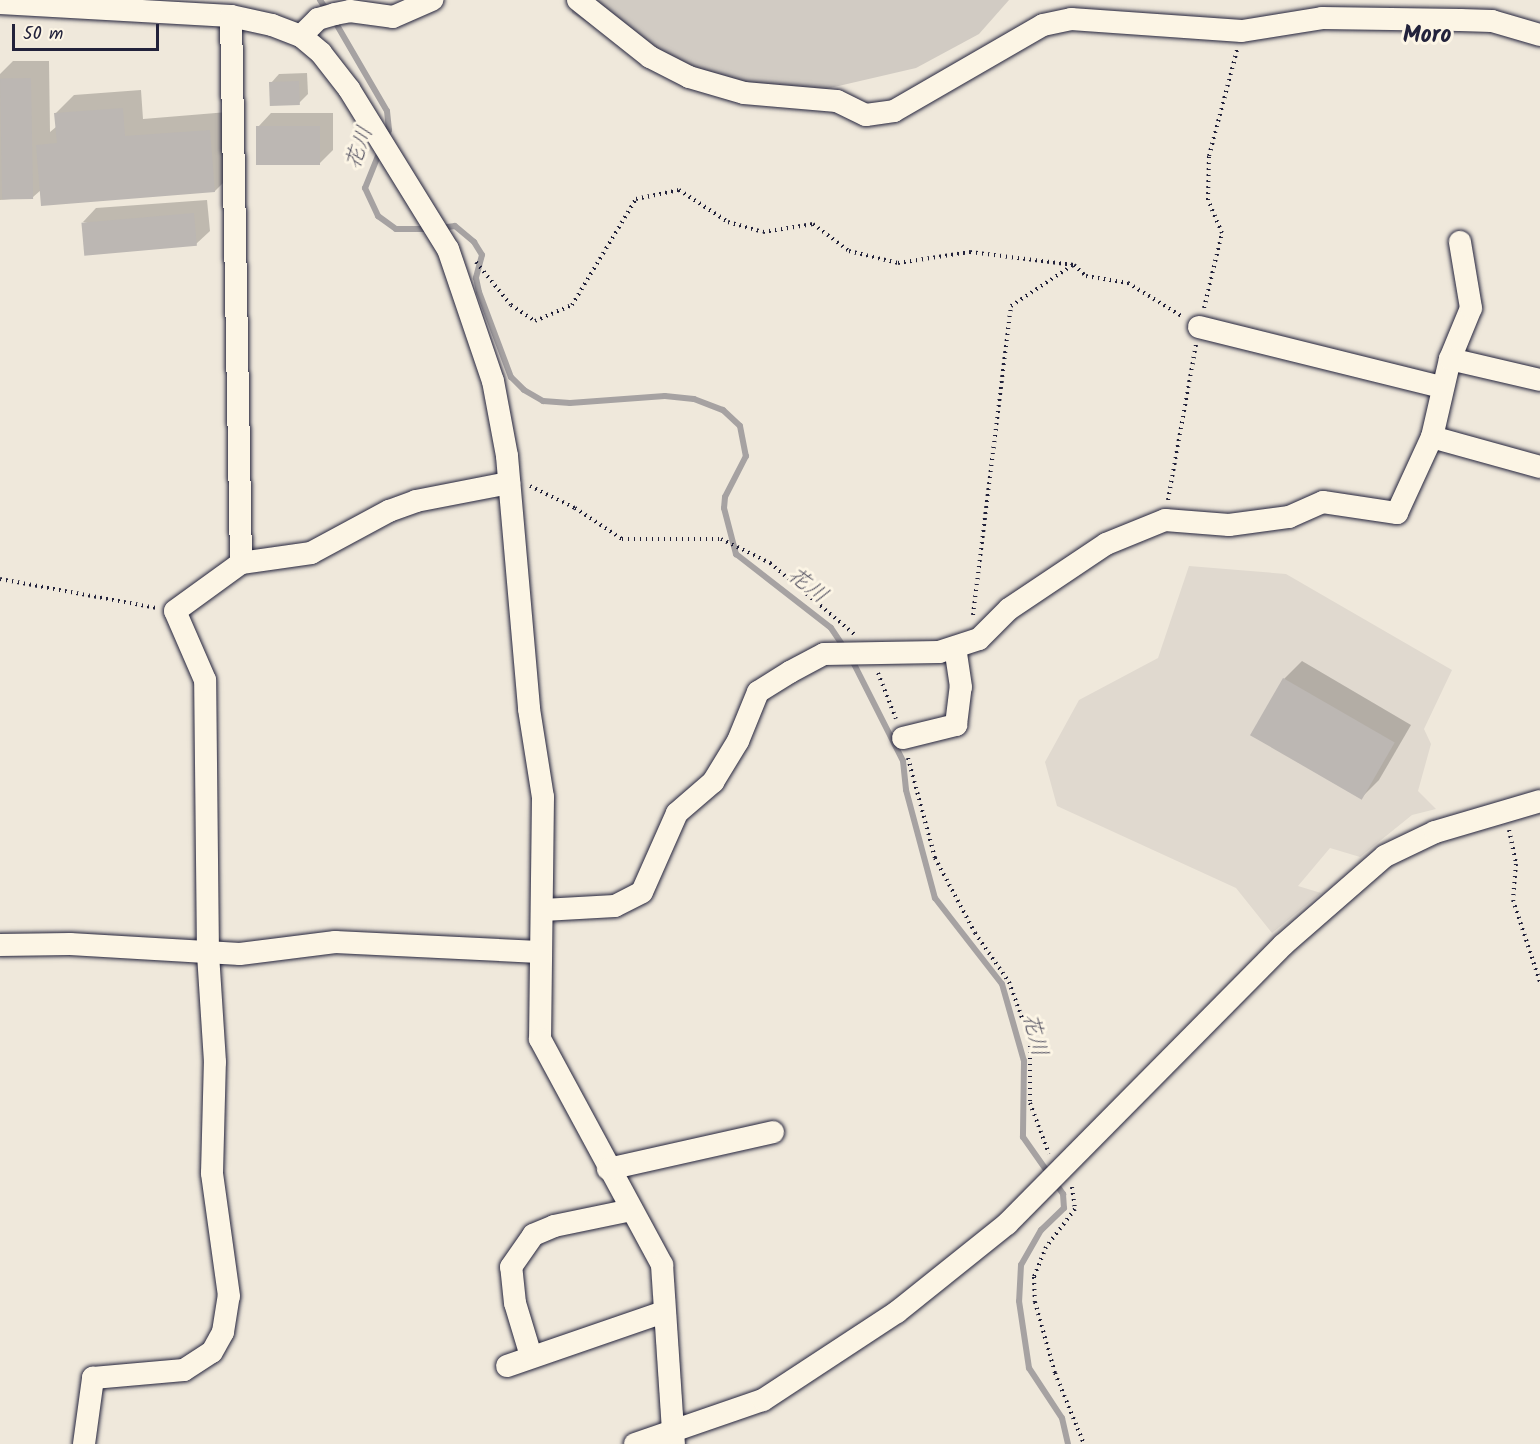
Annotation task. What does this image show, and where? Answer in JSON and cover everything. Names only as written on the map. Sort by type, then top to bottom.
[{"type":"street","points":[[301,36],[318,20],[335,14],[350,11],[393,16],[432,0]]},
{"type":"street","points":[[578,0],[650,57],[689,77],[744,93],[837,101],[866,115],[894,111],[1043,25],[1071,19],[1242,31],[1292,20],[1492,21],[1540,35]]},
{"type":"street","points":[[0,3],[231,16],[301,36],[321,53],[350,89],[448,249],[493,381],[509,483],[529,709],[543,797],[543,910],[539,952],[540,1039],[608,1169],[662,1265],[673,1438]]},
{"type":"street","points":[[231,16],[241,563]]},
{"type":"street","points":[[543,910],[615,906],[642,892],[677,813],[713,782],[738,741],[758,692],[824,654],[939,652],[979,639],[1010,609],[1106,544],[1165,520],[1229,525],[1289,517],[1323,502],[1397,513],[1432,436],[1450,359],[1471,308],[1460,242]]},
{"type":"street","points":[[1199,327],[1442,387]]},
{"type":"street","points":[[1450,359],[1540,380]]},
{"type":"street","points":[[1432,436],[1540,467]]},
{"type":"street","points":[[84,1444],[93,1378],[184,1370],[212,1352],[223,1332],[229,1296],[212,1173],[215,1062],[208,954],[205,680],[175,611],[241,563],[311,553],[389,511],[416,501],[509,483]]},
{"type":"street","points":[[903,738],[956,725],[961,687],[962,644]]},
{"type":"street","points":[[635,1444],[673,1438],[763,1400],[897,1312],[1007,1224],[1283,945],[1385,856],[1435,832],[1540,801]]},
{"type":"street","points":[[0,945],[70,944],[208,954],[240,954],[335,942],[539,952]]},
{"type":"street","points":[[608,1169],[772,1132]]},
{"type":"street","points":[[531,1356],[515,1303],[511,1267],[533,1235],[554,1226],[631,1210]]},
{"type":"street","points":[[507,1366],[664,1312]]},
{"type":"path","points":[[1165,520],[1199,327],[1222,233],[1208,200],[1209,156],[1242,31]]},
{"type":"path","points":[[471,256],[511,305],[535,321],[572,305],[636,199],[679,190],[728,222],[763,232],[813,224],[849,251],[898,263],[970,252],[1074,265],[1086,276],[1128,283],[1199,327]]},
{"type":"path","points":[[962,644],[1011,306],[1074,265]]},
{"type":"path","points":[[509,483],[539,487],[622,539],[721,539],[771,564],[846,626],[869,652],[903,738],[935,858],[1012,992],[1030,1040],[1030,1103],[1047,1152],[1063,1169],[1076,1195],[1075,1209],[1046,1248],[1034,1277],[1035,1302],[1055,1373],[1084,1444]]},
{"type":"path","points":[[0,579],[175,611]]},
{"type":"path","points":[[1505,811],[1515,864],[1514,900],[1540,982]]},
{"type":"shaded area","points":[[571,0],[1009,0],[979,34],[916,68],[804,94],[694,88],[572,13]]},
{"type":"shaded area","points":[[1189,566],[1286,574],[1452,670],[1424,729],[1431,744],[1418,791],[1436,809],[1412,815],[1360,857],[1330,848],[1298,886],[1321,893],[1272,933],[1236,888],[1057,806],[1045,762],[1079,700],[1158,658]]},
{"type":"building","points":[[31,78],[33,199],[2,200],[0,79]]},
{"type":"building","points":[[299,81],[300,105],[270,106],[269,82]]},
{"type":"building","points":[[123,108],[125,136],[210,130],[215,192],[41,206],[36,145],[57,143],[54,113]]},
{"type":"building","points":[[256,126],[320,126],[320,165],[256,165]]},
{"type":"building","points":[[194,213],[197,246],[84,256],[81,223]]},
{"type":"building","points":[[1283,678],[1395,742],[1362,800],[1250,735]]},
{"type":"waterway","name":"花川","points":[[320,0],[328,12]]},
{"type":"waterway","name":"花川","points":[[334,20],[387,111],[389,130],[385,139]]},
{"type":"waterway","name":"花川","points":[[380,151],[365,188],[378,216],[396,229],[429,229]]},
{"type":"waterway","name":"花川","points":[[440,228],[455,226],[474,242],[482,255],[476,278],[479,292],[511,377],[524,390],[543,401],[570,403],[665,396],[694,399],[723,410],[740,426],[746,456],[725,497],[724,508],[736,554],[831,628],[844,647]]},
{"type":"waterway","name":"花川","points":[[851,658],[903,761],[906,790],[935,898],[1002,984],[1024,1061],[1023,1137],[1063,1194],[1064,1208],[1041,1230],[1021,1265],[1019,1301],[1029,1368],[1062,1418],[1068,1444]]},
{"type":"district","name":"Moro","points":[[1427,36]]}]
